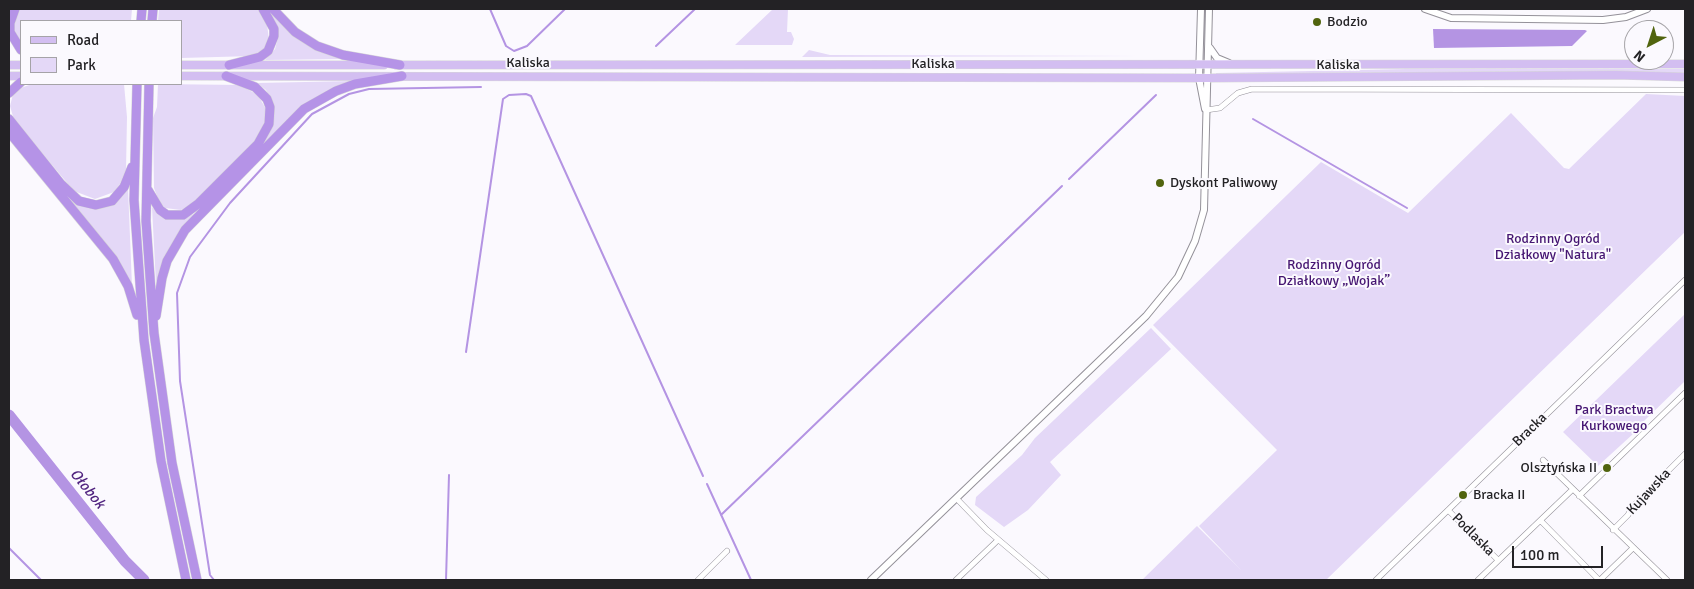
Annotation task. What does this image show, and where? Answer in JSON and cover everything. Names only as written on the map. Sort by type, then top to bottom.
[{"type":"highway","points":[[15,9],[10,23],[10,32],[20,48]]},
{"type":"highway","points":[[228,65],[260,57],[268,51],[274,36],[274,29],[263,9]]},
{"type":"highway","points":[[273,9],[295,32],[317,46],[343,55],[400,65]]},
{"type":"highway","points":[[146,185],[150,198],[160,210],[167,215],[183,214],[198,204],[258,144],[269,124],[270,117],[267,99],[255,87],[226,76]]},
{"type":"highway","points":[[154,333],[158,298],[167,261],[184,230],[304,109],[320,98],[345,88],[402,76]]},
{"type":"highway","points":[[9,93],[20,83]]},
{"type":"highway","points":[[137,85],[134,162],[136,252],[144,340],[161,461],[186,580]]},
{"type":"highway","points":[[149,85],[146,185],[148,254],[154,333],[172,463],[197,580]]},
{"type":"highway","points":[[9,119],[61,184],[75,198],[88,204],[104,204],[119,195],[134,162]]},
{"type":"highway","points":[[9,132],[102,244],[121,272],[128,286],[144,340]]},
{"type":"main road","name":"Kaliska","points":[[182,65],[1685,64]]},
{"type":"main road","name":"Kaliska","points":[[182,76],[1209,78],[1616,75],[1685,77]]},
{"type":"street","points":[[871,580],[1146,316],[1174,284],[1195,241],[1204,210],[1206,110],[1209,78],[1205,65],[1201,9]]},
{"type":"street","points":[[1206,110],[1202,99],[1199,78],[1210,47],[1209,9]]},
{"type":"street","points":[[1425,9],[1451,18],[1603,20],[1626,18],[1647,9]]},
{"type":"street","points":[[1210,47],[1217,58],[1235,65]]},
{"type":"street","name":"Kaliska","points":[[1206,110],[1220,108],[1238,93],[1252,89],[1685,90]]},
{"type":"street","name":"Bracka","points":[[1376,580],[1685,280]]},
{"type":"street","points":[[1579,496],[1685,393]]},
{"type":"street","name":"Kujawska","points":[[1613,530],[1628,515],[1633,506],[1685,454]]},
{"type":"street","points":[[1543,460],[1613,530],[1667,580]]},
{"type":"street","points":[[1478,580],[1573,490]]},
{"type":"street","points":[[957,499],[998,540],[1046,580]]},
{"type":"street","name":"Podlaska","points":[[1448,510],[1498,560]]},
{"type":"street","points":[[1541,521],[1600,580],[1633,548]]},
{"type":"street","points":[[956,580],[998,540]]},
{"type":"street","points":[[698,580],[727,552]]},
{"type":"green space","points":[[19,9],[132,9],[131,20],[20,20],[20,43],[14,31],[14,19]]},
{"type":"green space","points":[[159,9],[259,9],[267,24],[269,40],[263,51],[253,56],[182,58],[182,20],[158,20]]},
{"type":"green space","points":[[267,9],[341,59],[265,60],[275,49],[278,37]]},
{"type":"green space","points":[[773,9],[788,9],[787,32],[791,32],[794,39],[792,45],[735,45]]},
{"type":"green space","points":[[809,50],[830,55],[1142,56],[802,57]]},
{"type":"green space","points":[[1406,69],[1685,69],[1685,74],[1617,71],[1216,73]]},
{"type":"green space","points":[[354,81],[330,90],[309,102],[264,143],[274,124],[274,108],[266,90],[257,83]]},
{"type":"green space","points":[[29,85],[124,85],[127,117],[126,170],[114,192],[95,199],[74,191],[14,120],[10,106],[13,94],[18,89]]},
{"type":"green space","points":[[158,85],[240,85],[258,95],[267,111],[265,126],[257,140],[192,205],[181,210],[165,208],[160,204],[154,188],[153,118],[157,107]]},
{"type":"green space","name":"Rodzinny Ogród Działkowy \"Natura\"","points":[[1646,94],[1685,96],[1685,232],[1326,580],[1142,580],[1197,526],[1242,571],[1199,526],[1277,450],[1153,325],[1321,162],[1408,213],[1511,113],[1564,168],[1569,169]]},
{"type":"green space","points":[[128,188],[132,286],[62,190],[95,207]]},
{"type":"green space","points":[[152,207],[159,215],[167,219],[183,219],[195,213],[164,257],[156,284]]},
{"type":"green space","name":"Park Bractwa Kurkowego","points":[[1685,314],[1685,381],[1633,434],[1598,466],[1563,432]]},
{"type":"green space","points":[[1151,328],[1171,349],[1050,462],[1061,475],[1028,510],[1004,527],[975,505],[976,497],[1022,455],[1035,438]]},
{"type":"shaded area","points":[[1433,29],[1587,31],[1572,46],[1434,48]]},
{"type":"waterway","points":[[490,9],[506,46],[514,51],[527,46],[565,9]]},
{"type":"waterway","points":[[656,46],[695,9]]},
{"type":"waterway","points":[[214,580],[210,575],[180,381],[177,293],[190,257],[230,203],[312,114],[349,94],[369,89],[481,87]]},
{"type":"waterway","points":[[466,352],[503,99],[509,95],[526,94],[531,96],[703,476]]},
{"type":"waterway","points":[[1069,179],[1156,95]]},
{"type":"waterway","points":[[1253,119],[1407,208]]},
{"type":"waterway","points":[[721,515],[1062,186]]},
{"type":"waterway","name":"Ołobok","points":[[9,415],[125,561],[144,580]]},
{"type":"waterway","points":[[446,580],[449,475]]},
{"type":"waterway","points":[[707,484],[751,580]]},
{"type":"waterway","points":[[9,548],[41,580]]},
{"type":"place","name":"Bodzio","points":[[1317,22]]},
{"type":"place","name":"Dyskont Paliwowy","points":[[1160,183]]},
{"type":"place","name":"Olsztyńska II","points":[[1607,468]]},
{"type":"place","name":"Bracka II","points":[[1463,495]]},
{"type":"park label","name":"Rodzinny Ogród Działkowy „Wojak”","points":[[1334,274]]}]
